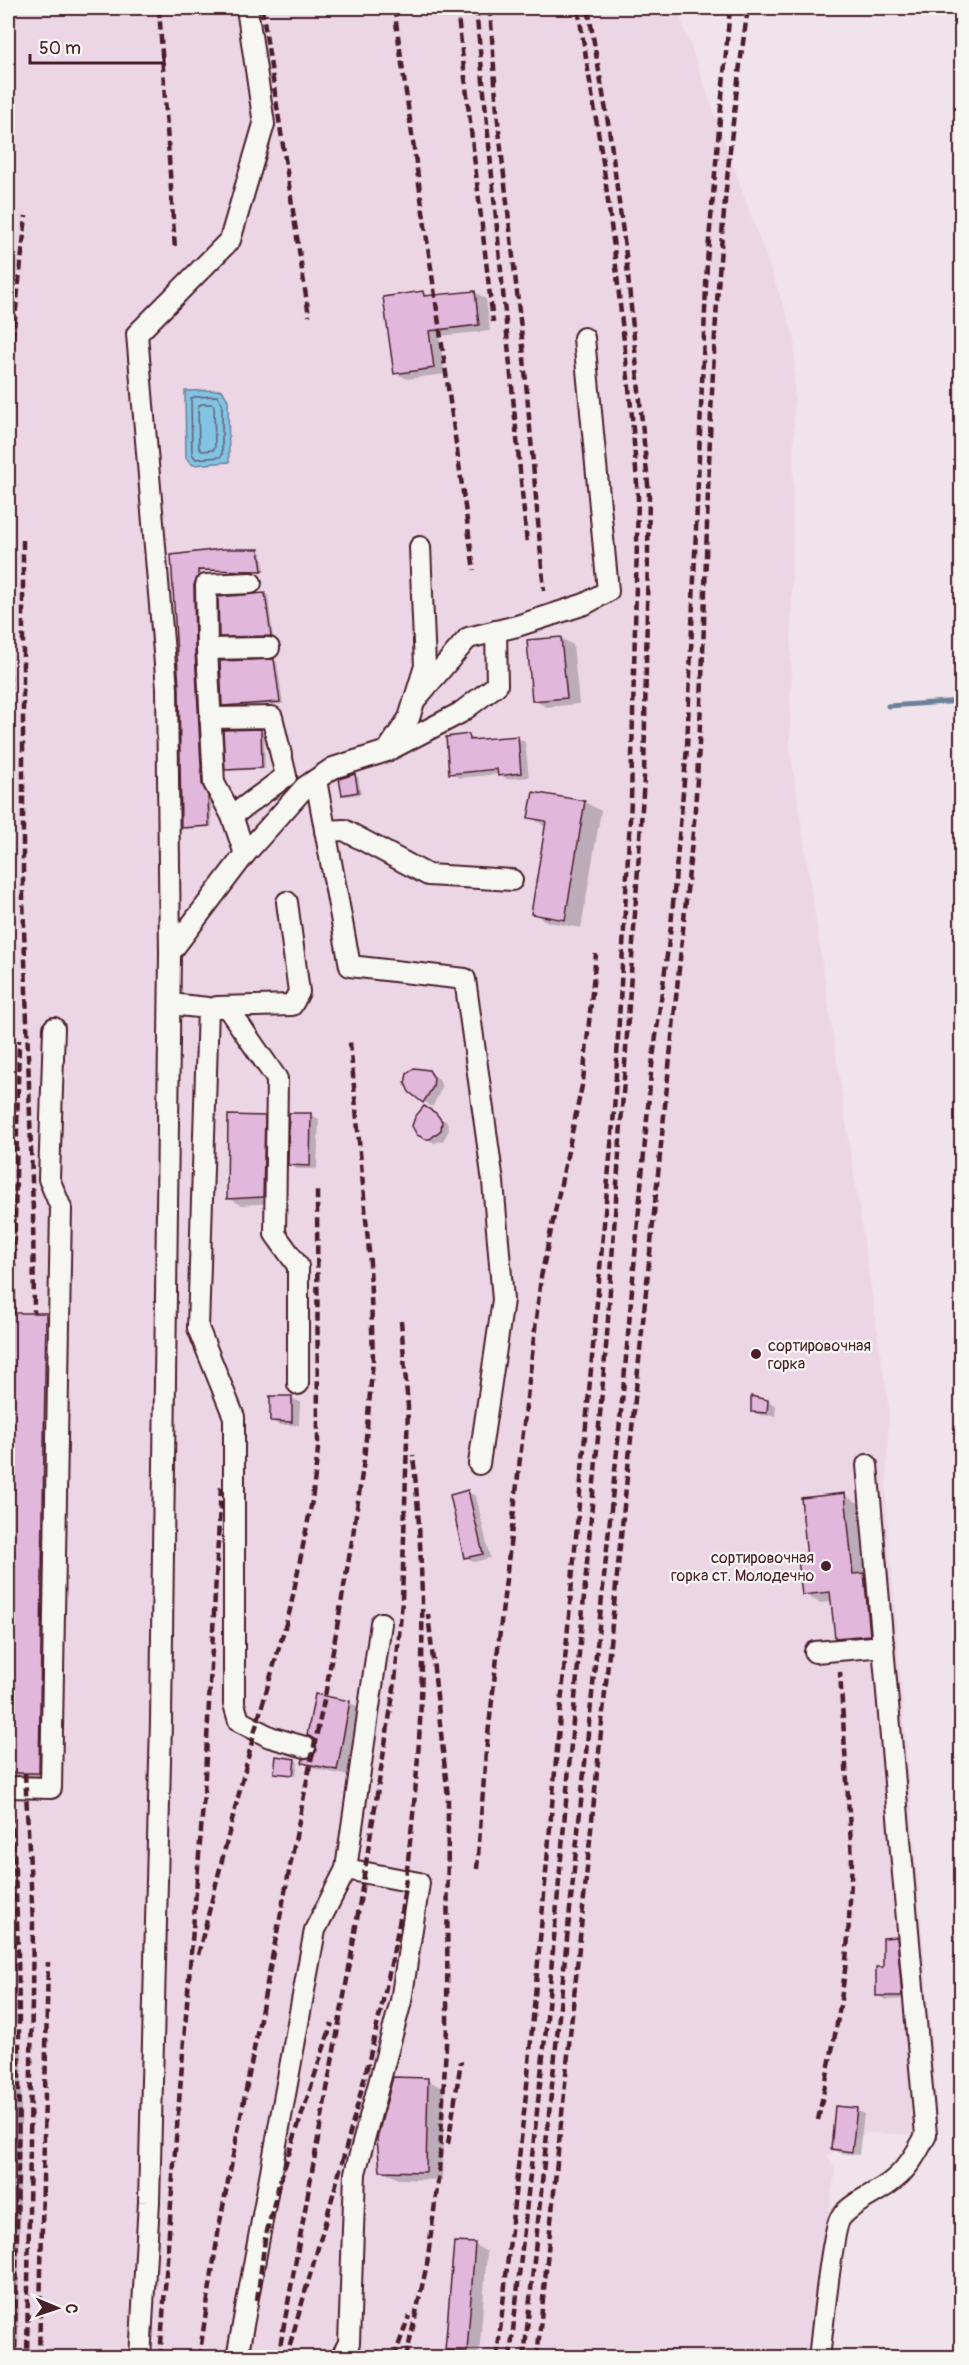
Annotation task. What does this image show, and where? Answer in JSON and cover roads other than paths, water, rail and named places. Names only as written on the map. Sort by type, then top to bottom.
[{"type":"lane","points":[[140,2358],[149,2202],[161,1721],[170,952],[167,688],[137,334],[230,240],[264,124],[247,8]]},
{"type":"lane","points":[[414,700],[468,638],[585,604],[608,591],[584,338]]},
{"type":"lane","points":[[387,751],[409,718],[425,666],[420,547]]},
{"type":"lane","points":[[246,854],[232,816],[214,783],[206,585],[251,583]]},
{"type":"lane","points":[[170,952],[246,854],[305,787],[333,768],[387,751],[460,713],[497,685],[496,631]]},
{"type":"lane","points":[[207,649],[269,648]]},
{"type":"lane","points":[[210,718],[272,717],[286,776],[232,816]]},
{"type":"lane","points":[[315,780],[350,966],[465,979],[493,1182],[503,1300],[479,1464]]},
{"type":"lane","points":[[325,831],[344,830],[428,875],[512,880]]},
{"type":"lane","points":[[170,1004],[217,1007],[292,1005],[300,992],[288,902]]},
{"type":"lane","points":[[217,1007],[277,1079],[275,1234],[298,1266],[298,1384]]},
{"type":"lane","points":[[217,1007],[198,1328],[234,1417],[234,1704],[239,1721],[270,1737],[305,1747]]},
{"type":"lane","points":[[8,1787],[51,1788],[61,1208],[48,1179],[54,1028]]},
{"type":"lane","points":[[819,2358],[840,2218],[891,2182],[915,2158],[926,2135],[867,1465]]},
{"type":"lane","points":[[237,2358],[315,1930],[346,1869],[381,1623]]},
{"type":"lane","points":[[815,1652],[884,1646]]},
{"type":"lane","points":[[341,2358],[350,2343],[355,2173],[401,2001],[419,1883],[346,1869]]},
{"type":"water","points":[[222,390],[228,400],[229,462],[193,465],[186,458],[185,391]]},
{"type":"waterway","points":[[888,706],[962,701]]},
{"type":"railway","points":[[159,8],[175,249]]},
{"type":"railway","points":[[262,8],[309,316]]},
{"type":"railway","points":[[394,8],[474,570]]},
{"type":"railway","points":[[457,8],[493,322]]},
{"type":"railway","points":[[476,8],[527,544]]},
{"type":"railway","points":[[490,8],[497,112],[523,347],[544,591]]},
{"type":"railway","points":[[497,2358],[527,2085],[614,1112],[631,801],[638,497],[614,248],[603,162],[578,8]]},
{"type":"railway","points":[[510,2358],[546,2029],[607,1335],[644,778],[649,495],[626,255],[609,128],[588,8]]},
{"type":"railway","points":[[524,2358],[623,1392],[651,1073],[671,926],[687,748],[707,262],[730,8]]},
{"type":"railway","points":[[537,2358],[694,822],[717,295],[730,151],[748,8]]},
{"type":"railway","points":[[8,433],[9,374],[26,216]]},
{"type":"railway","points":[[23,540],[23,896],[34,1313]]},
{"type":"railway","points":[[8,632],[10,705],[8,776]]},
{"type":"railway","points":[[477,1869],[486,1752],[541,1277],[583,1081],[596,954]]},
{"type":"railway","points":[[13,1313],[19,1040]]},
{"type":"railway","points":[[199,2358],[219,2227],[325,1696],[364,1460],[373,1360],[370,1263],[350,1042]]},
{"type":"railway","points":[[198,1955],[255,1730],[290,1610],[312,1501],[318,1449],[317,1188]]},
{"type":"railway","points":[[278,2358],[350,1963],[395,1682],[402,1601],[408,1407],[401,1321]]},
{"type":"railway","points":[[286,2358],[361,2091],[387,1983],[404,1890],[416,1778],[422,1640],[420,1547],[413,1455]]},
{"type":"railway","points":[[160,2358],[204,1793],[221,1486]]},
{"type":"railway","points":[[406,2358],[427,2264],[439,2173],[447,2027],[448,1797],[428,1614]]},
{"type":"railway","points":[[818,2120],[843,1989],[850,1902],[852,1860],[840,1672]]},
{"type":"railway","points":[[8,1773],[14,1846],[19,1992],[15,2358]]},
{"type":"railway","points":[[25,1773],[33,1923],[27,2358]]},
{"type":"railway","points":[[39,2358],[48,1962]]},
{"type":"railway","points":[[257,2300],[265,2239],[279,2184],[332,2023]]},
{"type":"railway","points":[[448,2144],[461,2061]]},
{"type":"railway","points":[[394,2358],[409,2316]]},
{"type":"place","name":"сортировочная горка","points":[[756,1354]]},
{"type":"place","name":"сортировочная горка ст. Молодечно","points":[[826,1566]]}]
